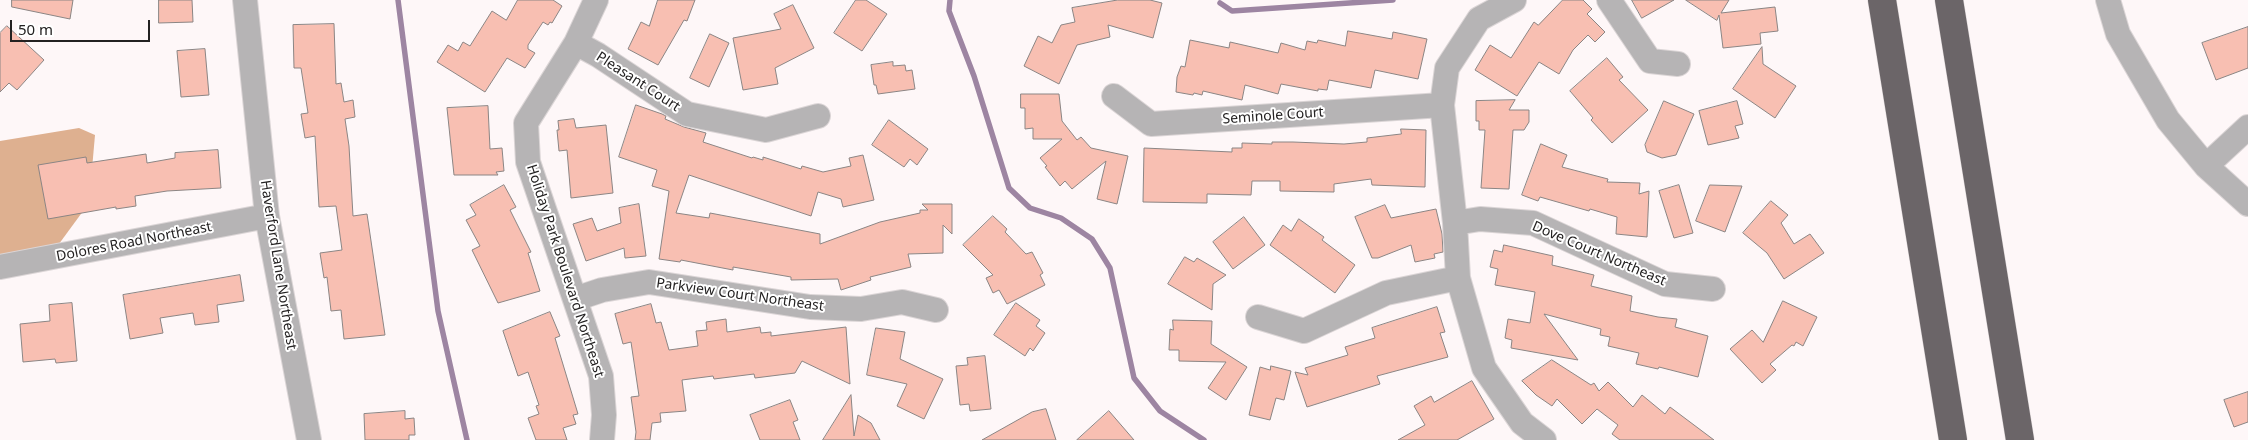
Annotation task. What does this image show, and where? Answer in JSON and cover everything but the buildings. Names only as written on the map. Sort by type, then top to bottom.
[{"type":"highway","points":[[1882,0],[1953,440]]},
{"type":"highway","points":[[1948,0],[2020,440]]},
{"type":"street","name":"Haverford Lane Northeast","points":[[245,0],[267,216],[309,440]]},
{"type":"street","name":"Holiday Park Boulevard Northeast","points":[[596,0],[576,43],[526,123],[528,162],[601,376],[604,415],[602,440]]},
{"type":"street","points":[[1514,0],[1480,19],[1447,68],[1442,105],[1455,223],[1458,278],[1484,368],[1516,431],[1544,440]]},
{"type":"street","points":[[1609,0],[1650,61],[1678,64]]},
{"type":"street","points":[[2108,0],[2118,34],[2168,120],[2206,166],[2248,204]]},
{"type":"street","name":"Pleasant Court","points":[[576,43],[598,55],[687,114],[766,130],[818,116]]},
{"type":"street","name":"Seminole Court","points":[[1114,96],[1151,124],[1442,105]]},
{"type":"street","points":[[2206,166],[2248,127]]},
{"type":"street","name":"Dolores Road Northeast","points":[[0,268],[267,216]]},
{"type":"street","name":"Dove Court Northeast","points":[[1455,223],[1480,219],[1533,223],[1665,284],[1713,289]]},
{"type":"street","points":[[1258,317],[1304,330],[1386,293],[1458,278]]},
{"type":"street","name":"Parkview Court Northeast","points":[[574,299],[602,290],[649,282],[810,307],[861,309],[902,302],[936,310]]},
{"type":"shaded area","points":[[79,128],[95,135],[89,203],[56,248],[0,259],[0,141]]},
{"type":"waterway","points":[[398,0],[438,311],[467,440]]},
{"type":"waterway","points":[[950,0],[949,11],[974,76],[1009,188],[1030,208],[1061,218],[1092,239],[1110,268],[1134,378],[1160,411],[1204,440]]},
{"type":"waterway","points":[[1220,3],[1232,11],[1393,0]]}]
